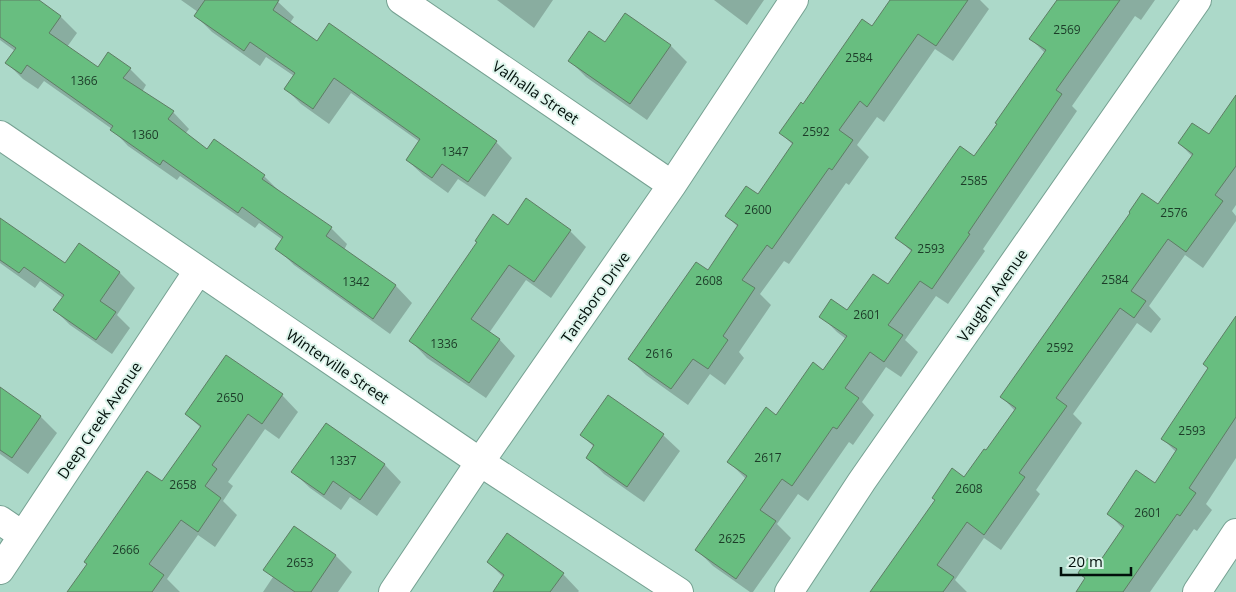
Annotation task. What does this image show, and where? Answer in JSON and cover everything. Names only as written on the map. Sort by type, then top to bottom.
[{"type":"street","name":"Valhalla Street","points":[[401,0],[672,185]]},
{"type":"street","name":"Tansboro Drive","points":[[393,592],[480,462],[672,185],[794,0]]},
{"type":"street","name":"Vaughn Avenue","points":[[789,592],[862,481],[1197,0]]},
{"type":"street","name":"Winterville Street","points":[[0,135],[480,462],[679,592]]},
{"type":"street","name":"Deep Creek Avenue","points":[[0,570],[198,271]]},
{"type":"street","points":[[0,520],[22,535]]},
{"type":"street","points":[[1197,592],[1236,533]]},
{"type":"building","points":[[0,0],[39,0],[61,16],[49,33],[98,67],[108,52],[131,68],[123,78],[174,111],[168,119],[207,149],[214,139],[265,175],[262,179],[332,227],[326,236],[396,285],[373,319],[275,249],[283,237],[242,207],[238,213],[163,160],[160,165],[110,130],[113,126],[27,65],[21,74],[5,63],[16,48],[0,37]]},
{"type":"building","points":[[205,0],[279,0],[273,10],[317,41],[329,23],[497,141],[468,182],[442,164],[432,178],[406,160],[420,139],[334,78],[313,109],[284,89],[295,73],[250,42],[244,51],[194,16]]},
{"type":"building","points":[[890,0],[968,0],[936,46],[918,34],[867,107],[860,101],[839,130],[853,140],[832,170],[829,168],[772,249],[767,245],[742,280],[755,288],[723,336],[728,340],[708,369],[693,359],[671,389],[628,359],[696,262],[708,270],[738,225],[725,216],[746,186],[758,194],[793,143],[779,133],[801,102],[803,104],[862,19],[872,26]]},
{"type":"building","points":[[1057,0],[1120,0],[1056,90],[1062,94],[932,289],[920,281],[888,325],[903,335],[884,362],[870,352],[845,388],[859,398],[837,429],[833,427],[792,486],[782,479],[760,510],[776,521],[736,579],[695,550],[747,476],[727,462],[766,407],[776,415],[813,362],[823,370],[847,336],[819,317],[831,299],[847,310],[873,274],[888,284],[912,250],[895,238],[960,146],[974,156],[997,124],[995,123],[1046,50],[1029,39]]},
{"type":"building","points":[[625,13],[671,45],[630,104],[568,61],[589,31],[605,42]]},
{"type":"building","points":[[1236,95],[1236,166],[1215,195],[1223,201],[1186,252],[1168,239],[1131,291],[1146,301],[1134,318],[1120,308],[1056,398],[1067,406],[1019,473],[1025,477],[984,535],[967,522],[937,565],[954,577],[943,592],[870,592],[935,500],[932,498],[952,468],[964,477],[1016,408],[1000,397],[1130,213],[1142,193],[1158,204],[1193,154],[1178,143],[1192,123],[1209,134]]},
{"type":"building","points":[[526,198],[571,230],[534,282],[509,265],[471,319],[500,339],[469,383],[409,341],[477,242],[475,241],[493,214],[508,225]]},
{"type":"building","points":[[0,218],[65,263],[79,243],[120,272],[100,301],[116,312],[96,340],[53,310],[64,295],[24,267],[19,273],[0,260]]},
{"type":"building","points":[[1236,316],[1236,417],[1189,488],[1196,493],[1180,516],[1177,514],[1123,592],[1076,592],[1085,578],[1078,573],[1088,558],[1098,564],[1124,526],[1107,514],[1136,470],[1155,483],[1177,449],[1161,439],[1208,368],[1203,364]]},
{"type":"building","points":[[226,355],[283,394],[262,424],[248,414],[212,465],[217,469],[205,486],[221,498],[198,532],[181,520],[149,564],[164,575],[152,592],[67,592],[87,564],[84,562],[147,471],[162,481],[201,426],[185,414]]},
{"type":"building","points":[[0,387],[41,416],[12,458],[0,450]]},
{"type":"building","points":[[608,395],[664,434],[627,487],[586,458],[594,445],[580,435]]},
{"type":"building","points":[[326,423],[385,464],[360,500],[333,481],[324,495],[291,472]]},
{"type":"building","points":[[294,526],[336,555],[311,592],[295,592],[263,570]]},
{"type":"building","points":[[507,533],[564,573],[550,592],[493,592],[504,575],[487,562]]}]
